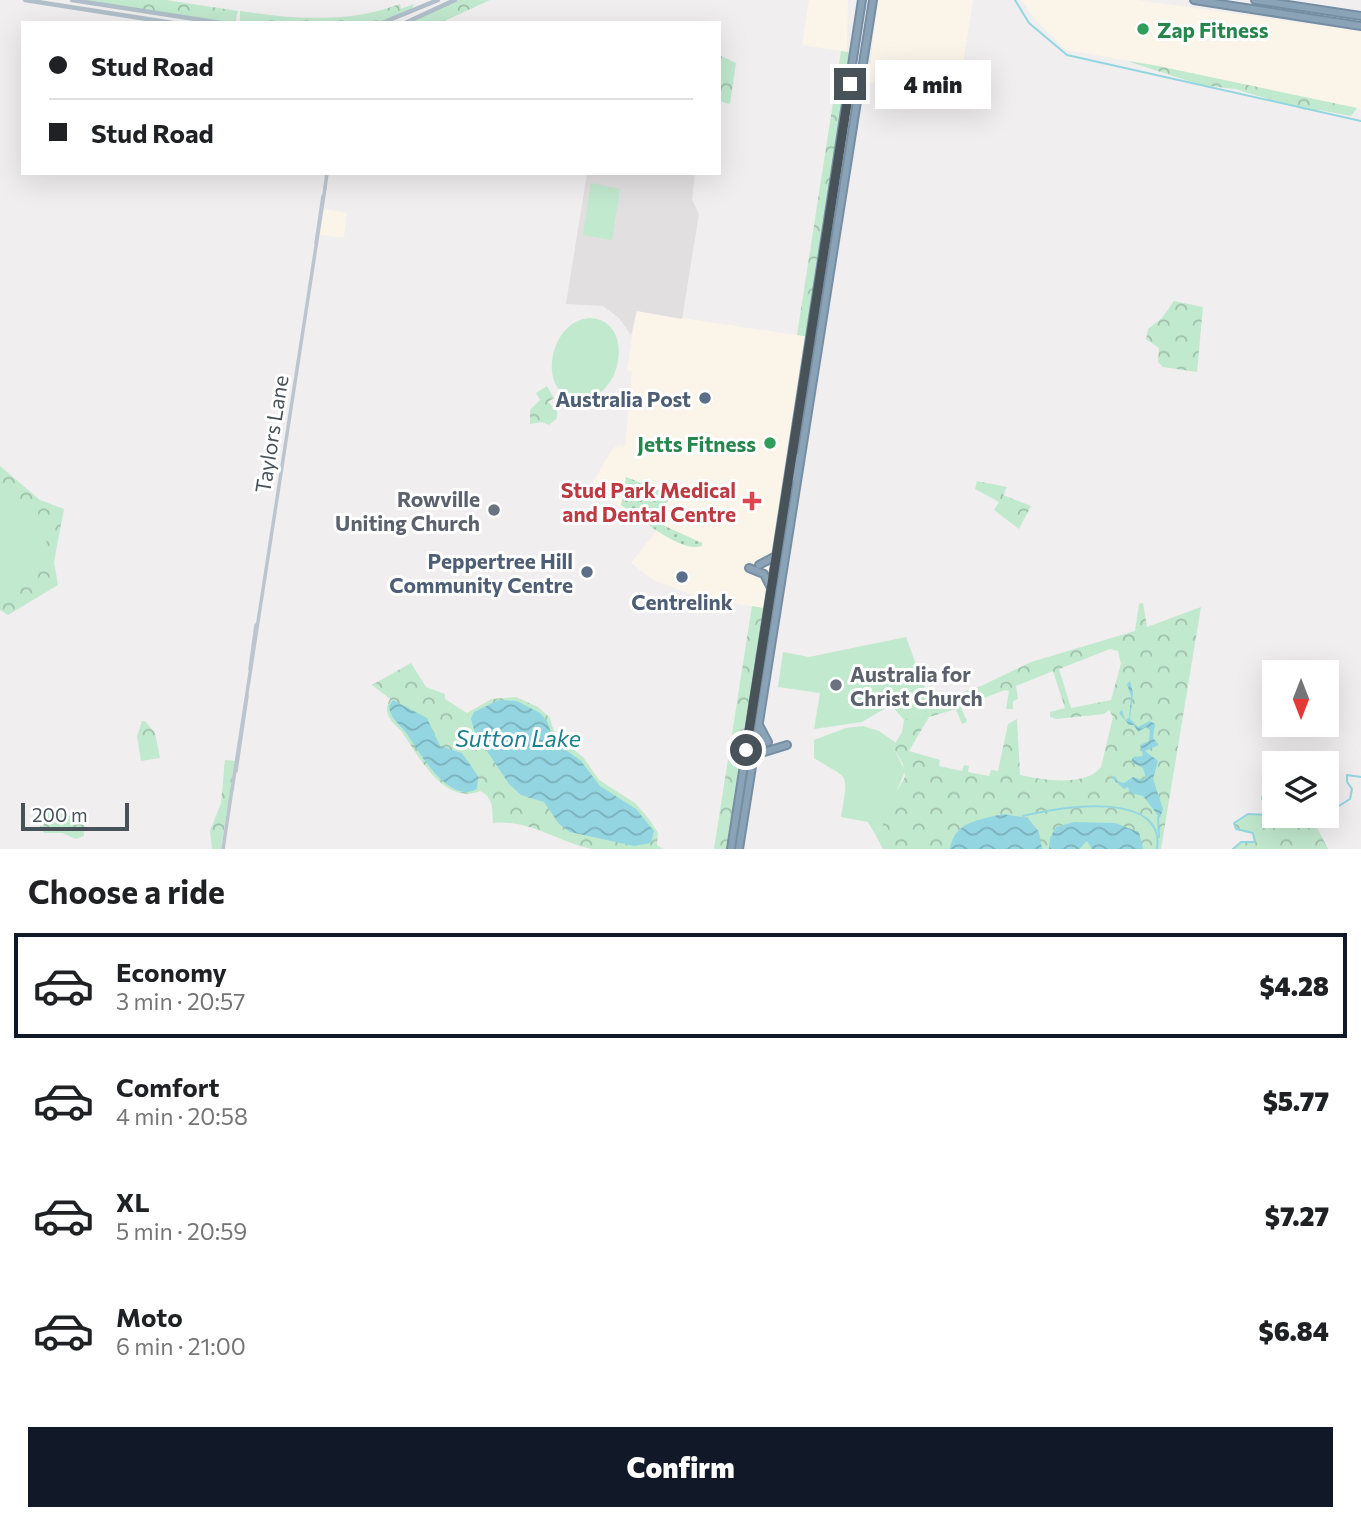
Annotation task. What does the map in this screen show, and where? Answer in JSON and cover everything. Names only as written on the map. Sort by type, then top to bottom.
[{"type":"highway","points":[[731,849],[862,0]]},
{"type":"highway","points":[[739,849],[873,0]]},
{"type":"highway","points":[[1194,0],[1361,26]]},
{"type":"highway","points":[[1255,0],[1361,16]]},
{"type":"highway","points":[[788,482],[792,478],[802,442]]},
{"type":"highway","points":[[759,565],[777,555]]},
{"type":"highway","points":[[749,568],[764,574],[771,592]]},
{"type":"highway","points":[[759,725],[768,742]]},
{"type":"highway","points":[[754,760],[761,753],[787,745]]},
{"type":"main road","points":[[25,0],[160,21]]},
{"type":"main road","points":[[72,0],[208,21]]},
{"type":"main road","points":[[388,21],[438,0]]},
{"type":"main road","points":[[409,21],[455,0]]},
{"type":"main road","points":[[402,16],[404,21]]},
{"type":"main road","name":"Taylors Lane","points":[[222,849],[327,175]]},
{"type":"shaded area","points":[[809,0],[848,0],[847,52],[802,45]]},
{"type":"shaded area","points":[[878,0],[973,0],[958,96],[868,82]]},
{"type":"shaded area","points":[[1022,0],[1137,0],[1361,31],[1361,110],[1153,65],[1066,50],[1033,17]]},
{"type":"shaded area","points":[[587,175],[695,175],[692,200],[699,214],[682,319],[637,311],[631,335],[619,318],[603,306],[566,304]]},
{"type":"shaded area","points":[[324,209],[347,213],[344,238],[320,235]]},
{"type":"shaded area","points":[[636,311],[810,337],[768,609],[701,598],[653,580],[631,563],[657,530],[612,502],[586,494],[612,449],[618,445],[625,446],[632,371],[627,370]]},
{"type":"green space","points":[[71,0],[166,0],[238,11],[236,21],[208,21]]},
{"type":"green space","points":[[455,0],[490,0],[444,21],[409,21]]},
{"type":"green space","points":[[400,4],[401,9],[414,4],[412,9],[385,21],[240,21],[240,11],[321,18],[361,15]]},
{"type":"green space","points":[[841,51],[854,53],[810,337],[797,335]]},
{"type":"green space","points":[[721,56],[736,63],[730,104],[721,102]]},
{"type":"green space","points":[[1127,61],[1357,108],[1351,116],[1305,110],[1235,89],[1201,85]]},
{"type":"green space","points":[[591,183],[620,189],[612,240],[583,235]]},
{"type":"green space","points":[[1174,301],[1203,307],[1197,372],[1163,367],[1158,362],[1159,348],[1146,339],[1148,329],[1162,318]]},
{"type":"green space","points":[[590,318],[605,322],[614,332],[618,361],[614,376],[605,388],[593,397],[578,399],[565,395],[556,385],[552,373],[552,358],[564,331],[576,322]]},
{"type":"green space","points":[[547,386],[554,398],[548,402],[557,411],[557,418],[549,425],[542,422],[530,424],[530,410],[540,400],[536,393]]},
{"type":"green space","points":[[0,466],[40,500],[64,509],[54,562],[58,585],[8,615],[0,610]]},
{"type":"green space","points":[[626,477],[671,495],[656,522],[702,543],[702,546],[683,545],[672,540],[621,505]]},
{"type":"green space","points":[[977,481],[1007,487],[1003,495],[1031,506],[1019,529],[994,510],[999,502],[975,489]]},
{"type":"green space","points":[[9,500],[27,504],[39,515],[45,531],[46,549],[42,566],[32,580],[18,588],[0,587],[0,502]]},
{"type":"green space","points":[[1143,603],[1147,627],[1201,607],[1161,849],[883,849],[875,834],[880,831],[890,802],[905,777],[903,764],[893,747],[902,732],[904,720],[930,703],[981,686],[1031,662],[1135,631],[1139,604]],"holes":[[[1110,649],[1118,651],[1121,664],[1111,700],[1071,708],[1059,669]],[[1053,671],[1065,708],[1050,712],[1050,717],[1056,719],[1104,714],[1109,710],[1113,717],[1101,767],[1094,773],[1075,780],[1040,779],[1020,775],[1017,719],[1008,724],[998,771],[991,770],[989,776],[968,772],[969,766],[964,765],[962,771],[939,766],[940,760],[909,751],[929,717],[956,709],[962,724],[967,722],[961,707],[1005,690],[1009,691],[1006,709],[1013,709],[1013,701],[1018,699],[1016,686]]]},
{"type":"green space","points":[[752,606],[768,609],[731,849],[714,849]]},
{"type":"green space","points":[[906,637],[930,703],[904,720],[891,705],[862,722],[814,729],[820,693],[778,687],[783,652],[809,657]]},
{"type":"green space","points":[[411,663],[426,687],[445,694],[445,699],[467,713],[492,699],[516,697],[538,707],[550,718],[555,735],[583,757],[599,780],[635,803],[658,833],[657,845],[663,849],[592,849],[518,824],[493,823],[491,804],[485,794],[480,791],[467,794],[455,791],[444,785],[424,765],[389,718],[387,709],[390,699],[372,685]]},
{"type":"green space","points":[[142,721],[155,733],[160,758],[141,761],[137,736]]},
{"type":"green space","points":[[863,726],[879,731],[896,743],[893,747],[905,771],[880,831],[875,834],[868,822],[841,817],[844,778],[814,758],[814,740],[846,728]]},
{"type":"green space","points":[[225,760],[235,761],[221,849],[212,849],[210,831],[221,803]]},
{"type":"green space","points":[[46,812],[85,818],[88,824],[84,823],[84,836],[76,839],[62,833],[44,833],[40,826],[43,826],[45,817],[42,816]]},
{"type":"green space","points":[[1248,814],[1262,815],[1262,828],[1317,828],[1328,849],[1233,849],[1241,842],[1255,842],[1253,833],[1236,829],[1234,823]]},
{"type":"water","points":[[1130,681],[1133,693],[1130,719],[1138,727],[1150,721],[1155,724],[1153,738],[1159,745],[1145,751],[1158,761],[1153,779],[1163,809],[1160,818],[1143,796],[1130,793],[1128,787],[1124,789],[1112,778],[1115,776],[1117,781],[1124,783],[1133,777],[1142,780],[1146,778],[1143,768],[1131,762],[1133,757],[1143,756],[1140,745],[1149,741],[1150,730],[1146,727],[1138,732],[1134,725],[1129,725],[1119,713],[1122,710],[1125,720],[1129,718],[1131,696],[1127,684]]},
{"type":"water","points":[[393,700],[427,718],[440,746],[462,753],[478,776],[477,789],[466,792],[456,790],[436,774],[391,714],[389,706]]},
{"type":"water","name":"Sutton Lake","points":[[499,700],[517,701],[540,713],[547,721],[554,741],[581,761],[600,786],[636,809],[654,831],[651,843],[634,846],[570,832],[559,824],[544,802],[521,795],[509,784],[475,733],[471,719],[474,712]]},
{"type":"water","points":[[1003,814],[1028,818],[1039,832],[1042,849],[950,849],[952,840],[962,827],[977,820]]},
{"type":"water","points":[[1074,822],[1115,823],[1139,832],[1143,849],[1092,849],[1087,841],[1079,849],[1049,849],[1050,838],[1056,827]]},
{"type":"waterway","points":[[1015,0],[1029,23],[1067,55],[1361,121]]},
{"type":"waterway","points":[[1339,806],[1350,799],[1352,789],[1347,782],[1347,775],[1361,777]]},
{"type":"waterway","points":[[1023,816],[1083,807],[1128,810],[1145,817],[1155,830],[1157,849]]},
{"type":"waterway","points":[[1233,849],[1241,842],[1255,842],[1253,833],[1236,829],[1234,823],[1248,814],[1262,815]]},
{"type":"waterway","points":[[1158,817],[1159,837]]},
{"type":"place","name":"Zap Fitness","points":[[1143,29]]},
{"type":"place","name":"Australia Post","points":[[705,398]]},
{"type":"place","name":"Jetts Fitness","points":[[770,443]]},
{"type":"place","name":"Stud Park Medical and Dental Centre","points":[[752,501]]},
{"type":"place","name":"Rowville Uniting Church","points":[[494,510]]},
{"type":"place","name":"Peppertree Hill Community Centre","points":[[587,572]]},
{"type":"place","name":"Centrelink","points":[[682,577]]},
{"type":"place","name":"Australia for Christ Church","points":[[836,685]]},
{"type":"route","points":[[746,750],[850,84]]}]
